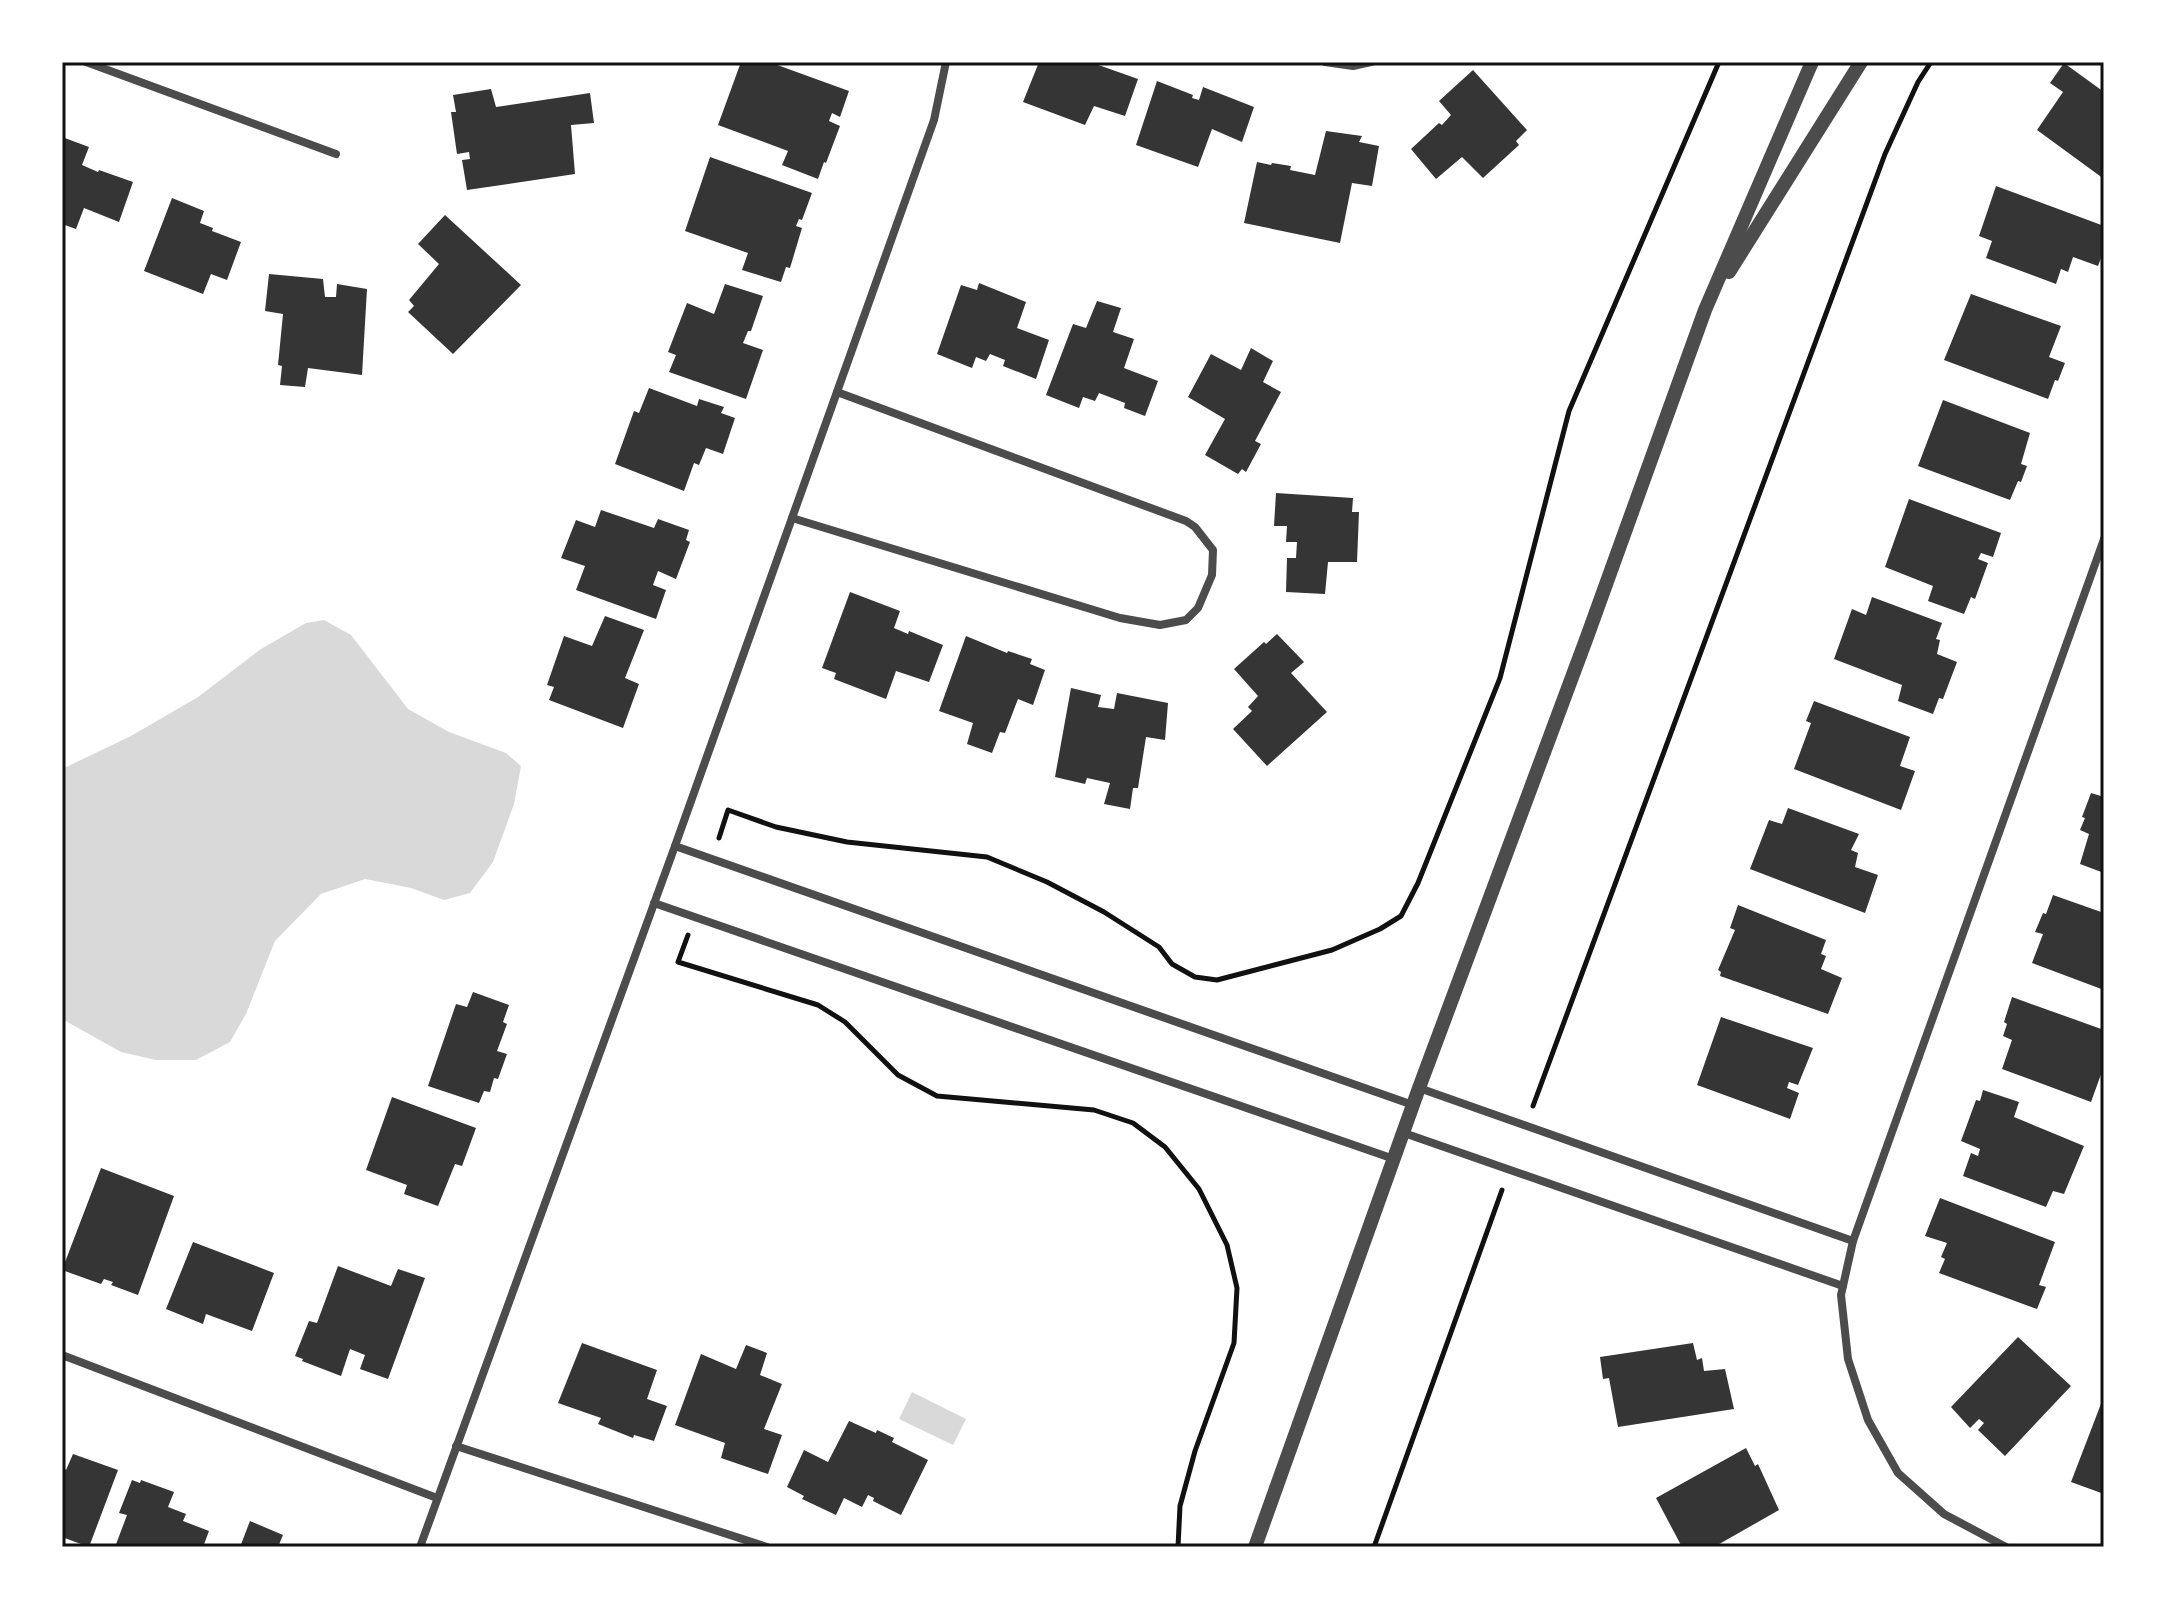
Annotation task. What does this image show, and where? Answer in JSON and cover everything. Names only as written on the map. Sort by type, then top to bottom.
[{"type":"street","points":[[86,62],[336,154]]},
{"type":"street","points":[[420,1547],[934,120],[946,62]]},
{"type":"street","points":[[1325,62],[1353,66],[1371,62]]},
{"type":"street","points":[[1255,1547],[1419,1088],[1705,310],[1812,62]]},
{"type":"street","points":[[1705,310],[1861,62]]},
{"type":"street","points":[[792,518],[1120,618],[1160,625],[1186,620],[1198,608],[1212,575],[1213,550],[1195,527],[1186,521],[837,392]]},
{"type":"street","points":[[2006,1547],[1944,1514],[1898,1473],[1868,1420],[1848,1359],[1841,1295],[1853,1241],[2104,539]]},
{"type":"street","points":[[675,846],[1413,1105]]},
{"type":"street","points":[[654,903],[1394,1159]]},
{"type":"street","points":[[1419,1088],[1853,1241]]},
{"type":"street","points":[[1404,1133],[1843,1286]]},
{"type":"street","points":[[62,1355],[437,1498]]},
{"type":"street","points":[[456,1446],[767,1547]]},
{"type":"path","points":[[713,859],[728,810],[776,827],[847,842],[987,857],[1047,882],[1104,912],[1159,947],[1172,964],[1195,977],[1217,980],[1332,950],[1401,916],[1418,883],[1500,678],[1569,411],[1719,62]]},
{"type":"path","points":[[1526,1127],[1885,154],[1918,82],[1931,62]]},
{"type":"path","points":[[694,917],[678,962],[818,1005],[845,1022],[898,1075],[937,1096],[1094,1110],[1133,1123],[1165,1147],[1199,1189],[1227,1245],[1237,1288],[1234,1343],[1195,1451],[1180,1506],[1178,1547]]},
{"type":"path","points":[[1374,1547],[1510,1170]]},
{"type":"shaded area","points":[[324,620],[351,635],[408,709],[449,732],[506,753],[521,766],[514,804],[493,862],[470,893],[444,900],[411,888],[365,879],[321,894],[275,941],[246,1014],[230,1042],[196,1060],[156,1060],[121,1052],[62,1019],[62,769],[131,736],[198,697],[261,649],[306,623]]},
{"type":"shaded area","points":[[912,1392],[966,1419],[953,1445],[899,1419]]},
{"type":"building","points":[[741,62],[769,62],[849,91],[840,117],[832,113],[829,121],[840,126],[818,179],[782,165],[788,151],[718,125]]},
{"type":"building","points":[[1039,62],[1090,62],[1138,79],[1125,116],[1094,106],[1085,125],[1023,102]]},
{"type":"building","points":[[2064,63],[2104,92],[2104,179],[2037,130],[2063,92],[2050,83]]},
{"type":"building","points":[[1473,70],[1527,130],[1516,141],[1519,145],[1483,178],[1462,157],[1436,179],[1411,149],[1451,115],[1439,101]]},
{"type":"building","points":[[1157,81],[1199,100],[1203,87],[1254,107],[1242,142],[1212,129],[1198,167],[1136,145]]},
{"type":"building","points":[[491,89],[496,107],[590,93],[594,123],[571,125],[575,174],[467,190],[462,160],[470,159],[469,152],[457,154],[451,112],[456,112],[453,95]]},
{"type":"building","points":[[1326,131],[1362,136],[1359,142],[1379,146],[1372,186],[1352,183],[1340,243],[1244,223],[1257,162],[1291,166],[1290,170],[1315,175]]},
{"type":"building","points":[[62,137],[89,147],[82,165],[133,182],[119,222],[84,208],[76,229],[62,224]]},
{"type":"building","points":[[710,157],[812,193],[802,220],[799,219],[796,226],[802,228],[790,268],[786,267],[781,282],[742,270],[748,253],[685,231]]},
{"type":"building","points":[[1996,186],[2104,226],[2104,250],[2098,266],[2073,257],[2068,272],[2061,269],[2056,284],[1986,258],[1992,241],[1979,236]]},
{"type":"building","points":[[172,198],[204,211],[200,223],[213,228],[212,231],[241,242],[227,280],[211,274],[203,294],[144,271]]},
{"type":"building","points":[[445,215],[521,285],[453,354],[408,312],[414,306],[409,300],[439,264],[418,244]]},
{"type":"building","points":[[269,274],[323,279],[325,297],[336,297],[337,284],[367,289],[362,375],[308,368],[305,387],[280,385],[282,366],[278,365],[283,314],[265,311]]},
{"type":"building","points":[[979,283],[1026,302],[1017,328],[1049,340],[1036,379],[1003,366],[1005,360],[990,354],[986,361],[976,357],[972,368],[937,354],[961,285],[977,290]]},
{"type":"building","points":[[725,284],[763,296],[751,331],[748,331],[743,343],[763,350],[746,399],[669,372],[676,355],[668,352],[687,303],[714,314]]},
{"type":"building","points":[[1971,294],[2061,326],[2049,357],[2065,363],[2048,399],[1944,360]]},
{"type":"building","points":[[1097,301],[1121,308],[1113,332],[1134,339],[1124,368],[1158,381],[1145,416],[1124,408],[1125,403],[1099,393],[1095,401],[1083,397],[1079,408],[1046,395],[1073,324],[1086,328]]},
{"type":"building","points":[[1251,348],[1273,361],[1263,382],[1281,392],[1255,441],[1261,444],[1246,472],[1242,469],[1238,474],[1205,455],[1225,419],[1188,397],[1211,354],[1241,370]]},
{"type":"building","points":[[649,388],[697,406],[699,399],[724,407],[721,413],[735,418],[723,454],[706,448],[699,465],[694,463],[684,491],[615,464],[634,411],[639,413]]},
{"type":"building","points":[[1943,400],[2030,433],[2021,464],[2027,466],[2010,500],[1918,466]]},
{"type":"building","points":[[1276,493],[1353,498],[1352,512],[1359,512],[1357,562],[1328,562],[1325,594],[1286,592],[1287,558],[1296,558],[1297,542],[1286,542],[1287,526],[1274,526]]},
{"type":"building","points":[[1909,499],[2001,533],[1993,557],[1981,553],[1978,559],[1988,563],[1975,599],[1971,597],[1964,614],[1928,601],[1933,586],[1885,567]]},
{"type":"building","points":[[601,510],[654,528],[658,519],[689,530],[686,540],[690,542],[676,579],[658,571],[653,585],[666,590],[656,619],[576,590],[585,566],[561,558],[576,520],[595,527]]},
{"type":"building","points":[[850,592],[900,611],[894,628],[943,645],[929,682],[896,671],[886,699],[834,679],[836,673],[822,668]]},
{"type":"building","points":[[1872,597],[1942,623],[1936,639],[1940,640],[1937,654],[1957,662],[1943,699],[1939,698],[1933,714],[1898,701],[1902,685],[1834,659],[1852,609],[1866,615]]},
{"type":"building","points":[[605,616],[644,630],[625,678],[639,684],[623,728],[549,700],[554,687],[547,685],[564,636],[592,646]]},
{"type":"building","points":[[1277,634],[1304,662],[1291,673],[1327,712],[1267,766],[1233,729],[1252,711],[1248,707],[1258,696],[1234,669]]},
{"type":"building","points":[[966,636],[1007,653],[1032,659],[1030,664],[1045,670],[1033,705],[1018,699],[1005,733],[1000,732],[992,753],[967,744],[973,723],[939,711]]},
{"type":"building","points":[[1071,688],[1101,695],[1098,707],[1114,709],[1117,693],[1168,703],[1165,740],[1146,737],[1138,788],[1133,788],[1130,809],[1104,804],[1110,783],[1087,778],[1085,784],[1055,777]]},
{"type":"building","points":[[1814,701],[1910,737],[1900,766],[1915,771],[1901,810],[1794,769],[1811,723],[1806,721]]},
{"type":"building","points":[[2091,793],[2104,797],[2104,873],[2080,864],[2089,834],[2080,830],[2085,818],[2082,817]]},
{"type":"building","points":[[1788,808],[1859,834],[1851,850],[1858,853],[1855,867],[1878,875],[1865,913],[1750,869],[1769,820],[1782,824]]},
{"type":"building","points":[[2053,895],[2104,913],[2104,990],[2032,963],[2043,934],[2035,932]]},
{"type":"building","points":[[1738,905],[1826,940],[1821,954],[1826,956],[1821,969],[1842,978],[1828,1014],[1720,976],[1718,970],[1735,930],[1730,928]]},
{"type":"building","points":[[473,992],[509,1005],[503,1022],[507,1024],[497,1051],[507,1054],[498,1079],[494,1078],[490,1092],[484,1091],[479,1103],[428,1086],[456,1004],[467,1007]]},
{"type":"building","points":[[2012,997],[2104,1030],[2104,1066],[2091,1102],[2002,1069],[2012,1040],[2003,1036]]},
{"type":"building","points":[[1721,1017],[1813,1048],[1798,1085],[1789,1082],[1787,1088],[1799,1093],[1790,1119],[1697,1085]]},
{"type":"building","points":[[1983,1090],[2019,1102],[2014,1117],[2084,1146],[2064,1194],[2053,1191],[2046,1207],[1963,1176],[1971,1153],[1978,1156],[1980,1149],[1961,1141],[1976,1100],[1980,1101]]},
{"type":"building","points":[[392,1097],[476,1128],[462,1166],[455,1164],[438,1206],[404,1194],[407,1185],[366,1170]]},
{"type":"building","points":[[101,1168],[174,1196],[138,1295],[111,1285],[113,1282],[104,1279],[101,1284],[62,1270]]},
{"type":"building","points":[[1940,1198],[2055,1242],[2039,1285],[2046,1287],[2037,1309],[1939,1273],[1947,1243],[1925,1236]]},
{"type":"building","points":[[193,1242],[274,1273],[252,1331],[206,1314],[203,1324],[166,1309]]},
{"type":"building","points":[[338,1266],[391,1286],[398,1269],[425,1278],[388,1379],[360,1369],[365,1355],[350,1349],[341,1376],[295,1356],[309,1321],[317,1323]]},
{"type":"building","points":[[2018,1337],[2071,1386],[2005,1456],[1978,1430],[1984,1423],[1979,1419],[1970,1428],[1951,1407]]},
{"type":"building","points":[[582,1343],[657,1370],[647,1399],[667,1406],[654,1441],[634,1435],[633,1438],[598,1424],[601,1418],[558,1403]]},
{"type":"building","points":[[1693,1343],[1697,1360],[1702,1358],[1704,1371],[1725,1369],[1734,1409],[1618,1427],[1609,1378],[1603,1379],[1600,1357]]},
{"type":"building","points":[[746,1345],[767,1353],[760,1375],[782,1384],[764,1429],[782,1435],[768,1474],[721,1458],[725,1443],[675,1425],[701,1354],[736,1369]]},
{"type":"building","points":[[2104,1396],[2104,1494],[2071,1482]]},
{"type":"building","points":[[849,1421],[894,1438],[892,1442],[928,1460],[901,1515],[873,1501],[874,1498],[868,1495],[862,1507],[844,1498],[836,1515],[802,1499],[804,1496],[787,1487],[804,1450],[828,1462]]},
{"type":"building","points":[[1746,1448],[1755,1466],[1758,1464],[1779,1510],[1714,1547],[1682,1547],[1656,1498]]},
{"type":"building","points":[[73,1454],[118,1470],[89,1547],[62,1537],[62,1468],[66,1470]]},
{"type":"building","points":[[132,1480],[140,1483],[141,1480],[174,1492],[168,1507],[186,1514],[183,1521],[209,1531],[203,1547],[115,1547],[127,1515],[119,1513]]},
{"type":"building","points":[[250,1521],[283,1535],[278,1547],[240,1547]]}]
